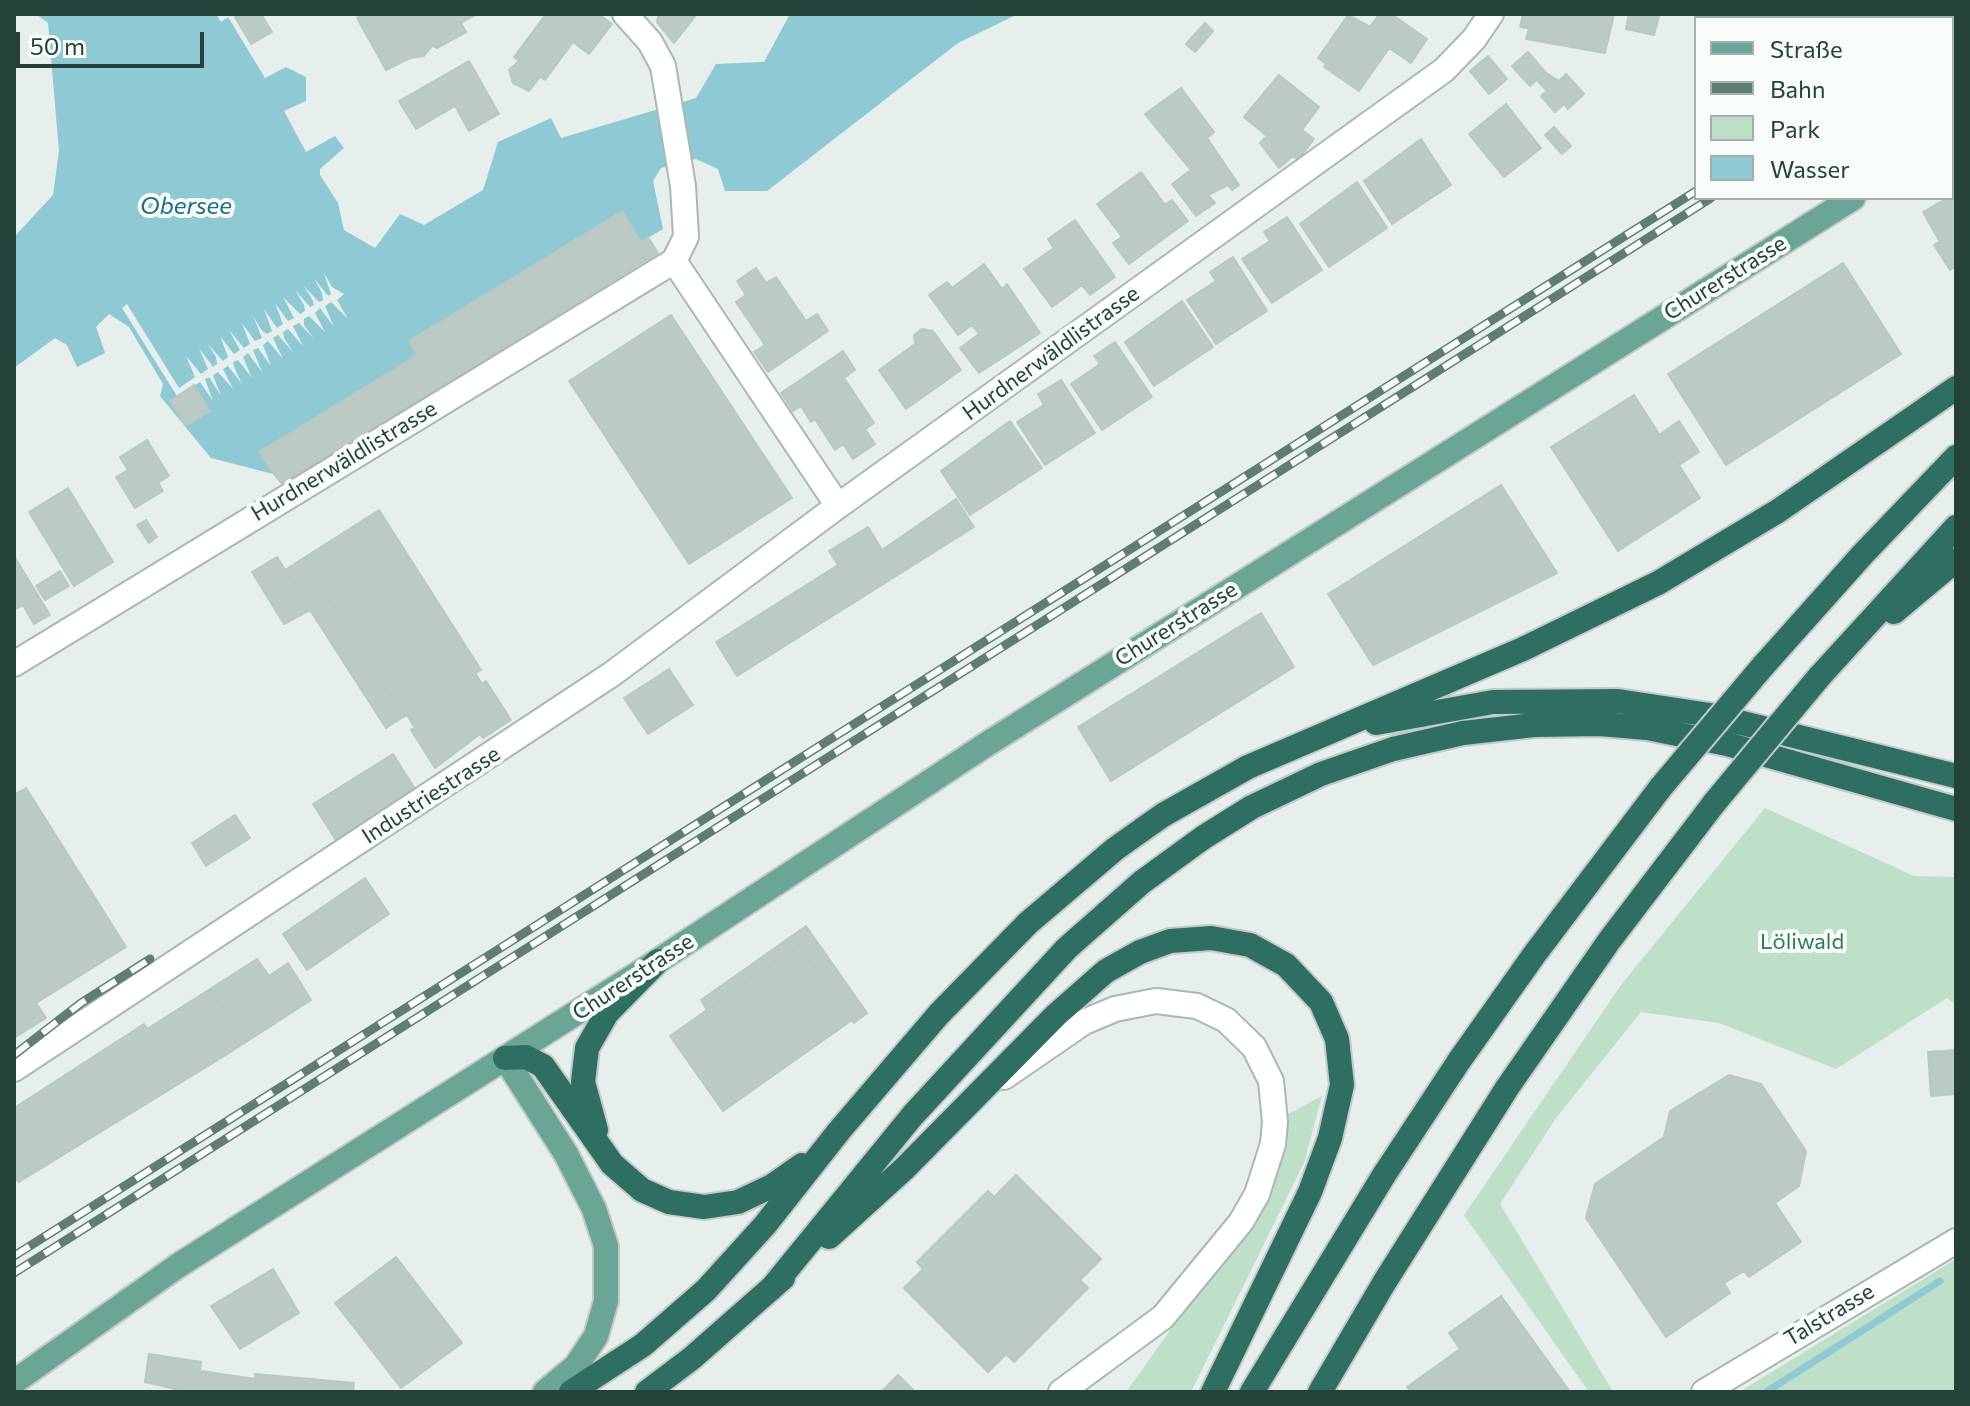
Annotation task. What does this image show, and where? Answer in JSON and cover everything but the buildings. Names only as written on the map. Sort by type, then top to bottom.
[{"type":"highway","points":[[571,1392],[634,1352],[706,1290],[765,1225],[839,1131],[984,965],[1071,884],[1163,815],[1209,787],[1297,745],[1523,649],[1658,583],[1778,511],[1956,388]]},
{"type":"highway","points":[[1252,1392],[1320,1277],[1451,1073],[1534,955],[1661,787],[1763,666],[1863,554],[1956,457]]},
{"type":"highway","points":[[1320,1392],[1384,1283],[1507,1088],[1609,941],[1715,802],[1820,675],[1956,527]]},
{"type":"highway","points":[[1820,675],[1956,560]]},
{"type":"highway","points":[[1297,745],[1383,721],[1460,706],[1526,700],[1596,700],[1710,715],[1956,776]]},
{"type":"highway","points":[[771,1289],[913,1115],[1067,948],[1116,903],[1204,837],[1252,807],[1321,774],[1393,749],[1463,733],[1521,726],[1600,724],[1647,728],[1727,744],[1956,809]]},
{"type":"highway","points":[[647,1392],[771,1289],[905,1168],[1076,995],[1106,971],[1155,945],[1197,937],[1250,945],[1286,965],[1313,992],[1327,1013],[1337,1039],[1342,1085],[1336,1117],[1310,1192],[1213,1392]]},
{"type":"highway","points":[[612,1164],[585,1099],[583,1082],[587,1048],[607,1013],[658,961]]},
{"type":"highway","points":[[505,1058],[526,1057],[543,1066],[612,1164],[642,1190],[669,1202],[720,1206],[772,1186],[801,1166],[839,1131]]},
{"type":"main road","name":"Churerstrasse","points":[[14,1385],[179,1265],[658,961],[987,744],[1850,200]]},
{"type":"main road","points":[[505,1058],[572,1163],[594,1209],[606,1246],[606,1301],[596,1336],[576,1366],[545,1392]]},
{"type":"main road","points":[[14,1385],[32,1392]]},
{"type":"street","points":[[625,14],[650,42],[663,66],[670,96],[683,186],[686,237],[674,261],[838,506]]},
{"type":"street","name":"Hurdnerwäldlistrasse","points":[[838,506],[1444,70],[1474,39],[1491,14]]},
{"type":"street","name":"Hurdnerwäldlistrasse","points":[[14,664],[674,261]]},
{"type":"street","name":"Industriestrasse","points":[[14,1069],[612,674],[838,506]]},
{"type":"street","points":[[976,1097],[1084,1022],[1115,1009],[1156,1001],[1197,1006],[1226,1020],[1254,1047],[1271,1081],[1275,1122],[1273,1144],[1257,1194],[1241,1222],[1163,1317],[1061,1392]]},
{"type":"street","name":"Talstrasse","points":[[1704,1392],[1956,1241]]},
{"type":"green space","name":"Löliwald","points":[[1765,808],[1914,876],[1956,877],[1956,1005],[1947,998],[1836,1069],[1719,1023],[1641,1012],[1556,1118],[1500,1204],[1612,1390],[1589,1392],[1464,1215],[1621,985]]},
{"type":"green space","points":[[1322,1096],[1304,1163],[1191,1392],[1126,1392],[1171,1329],[1247,1234],[1280,1169],[1286,1115]]},
{"type":"green space","points":[[1956,1259],[1956,1392],[1739,1392]]},
{"type":"water","name":"Obersee","points":[[36,14],[216,14],[221,22],[228,17],[265,78],[286,67],[306,77],[306,101],[284,111],[306,152],[335,136],[344,148],[320,169],[320,175],[338,203],[344,230],[375,248],[400,214],[424,225],[483,190],[498,142],[551,118],[561,138],[696,98],[716,64],[764,62],[790,14],[1018,14],[958,43],[767,191],[725,191],[718,169],[696,159],[661,168],[653,181],[663,229],[641,242],[622,211],[409,341],[417,355],[261,454],[273,474],[211,458],[160,396],[163,384],[129,327],[109,314],[96,327],[105,353],[77,367],[67,345],[55,338],[14,368],[14,237],[53,195],[59,151],[48,23]]},
{"type":"pier","points":[[324,273],[332,287],[344,294],[337,300],[348,319],[331,302],[325,306],[334,327],[320,308],[315,313],[325,332],[309,316],[304,319],[304,325],[314,339],[299,323],[293,326],[303,346],[288,329],[283,332],[284,338],[293,352],[278,335],[273,338],[283,359],[268,341],[263,345],[271,366],[258,348],[253,350],[262,372],[248,353],[243,357],[252,378],[238,360],[233,362],[242,384],[228,366],[223,369],[233,389],[218,372],[213,375],[221,396],[209,377],[205,379],[213,401],[200,382],[177,396],[122,308],[127,304],[179,388],[195,377],[186,356],[201,374],[208,369],[199,348],[213,367],[217,364],[207,343],[223,361],[228,357],[220,336],[234,354],[240,350],[229,330],[244,348],[250,344],[242,323],[255,341],[262,338],[253,316],[262,331],[267,334],[272,331],[264,309],[277,328],[283,324],[275,303],[288,321],[294,318],[283,297],[300,314],[305,311],[304,305],[295,290],[310,307],[314,305],[303,285],[319,302],[323,300],[314,278],[328,296],[331,294]]},
{"type":"waterway","points":[[1766,1392],[1940,1281]]},
{"type":"railway","points":[[14,1256],[1694,192]]},
{"type":"railway","points":[[14,1273],[1708,200]]},
{"type":"railway","points":[[14,1055],[81,1003],[150,959]]}]
